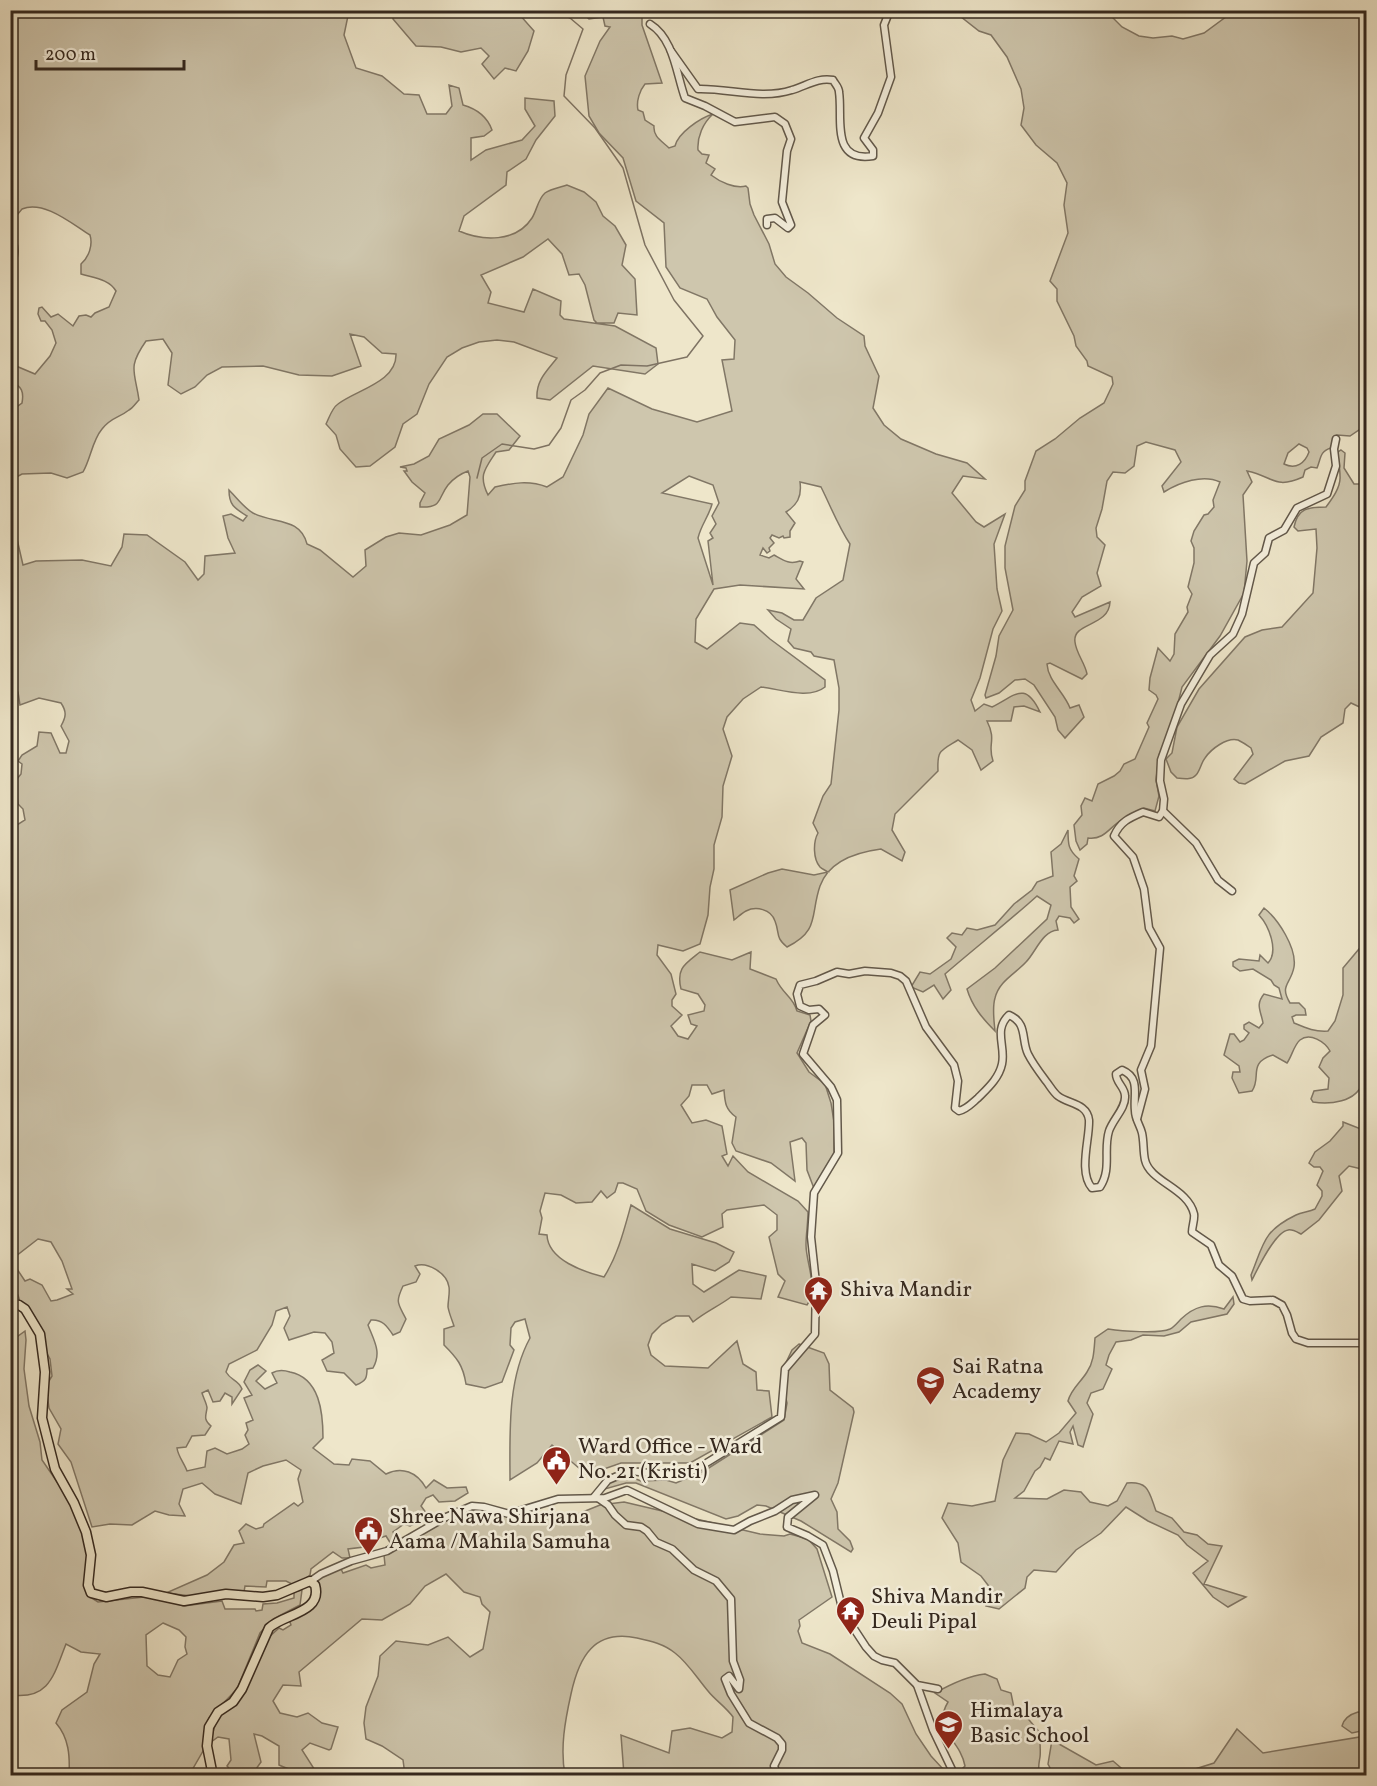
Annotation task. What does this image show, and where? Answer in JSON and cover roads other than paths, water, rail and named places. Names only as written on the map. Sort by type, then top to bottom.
[{"type":"main road","points":[[10,1303],[25,1309],[40,1334],[45,1372],[42,1418],[56,1469],[75,1503],[86,1532],[91,1555],[88,1585],[91,1593],[106,1597],[128,1592],[142,1592],[184,1601],[226,1593],[263,1597],[277,1595],[311,1581],[316,1587],[315,1602],[269,1628],[242,1689],[233,1702],[221,1709],[211,1724],[207,1740],[213,1776]]},
{"type":"street","points":[[650,24],[660,30],[671,51],[698,89],[735,93],[774,93],[791,91],[823,78],[833,80],[839,90],[841,140],[846,148],[856,155],[865,157],[873,156],[873,150],[864,138],[879,113],[891,77],[884,25],[890,10]]},
{"type":"street","points":[[671,51],[684,98],[735,122],[775,117],[785,124],[791,140],[787,151],[782,202],[791,225],[788,228],[775,218],[767,219],[766,225]]},
{"type":"street","points":[[1137,1119],[1145,1089],[1141,1070],[1151,1046],[1160,948],[1149,928],[1144,889],[1133,857],[1114,836],[1125,820],[1143,812],[1159,817],[1163,811],[1164,799],[1160,781],[1161,760],[1181,704],[1210,655],[1233,634],[1242,614],[1254,563],[1265,553],[1269,538],[1284,530],[1297,508],[1327,494],[1336,466],[1334,449],[1336,439]]},
{"type":"street","points":[[1163,811],[1196,843],[1218,880],[1232,891]]},
{"type":"street","points":[[596,1497],[608,1480],[629,1471],[670,1475],[695,1470],[781,1417],[785,1369],[815,1334],[816,1283],[811,1237],[814,1193],[838,1153],[837,1100],[831,1087],[803,1054],[813,1025],[825,1015],[819,1009],[809,1010],[800,1006],[797,994],[800,985],[837,972],[891,973],[906,981],[926,1027],[954,1065],[958,1081],[955,1108],[959,1111],[969,1106],[994,1083],[1002,1063],[1000,1027],[1009,1015],[1021,1026],[1028,1054],[1052,1089],[1059,1097],[1080,1107],[1087,1114],[1089,1121],[1085,1154],[1089,1185],[1092,1188],[1100,1187],[1105,1179],[1108,1166],[1108,1134],[1125,1100],[1125,1092],[1116,1079],[1116,1074],[1120,1071],[1128,1073],[1134,1081],[1137,1119],[1142,1131],[1147,1167],[1156,1177],[1177,1191],[1191,1208],[1194,1217],[1192,1232],[1211,1245],[1219,1265],[1232,1276],[1243,1299],[1250,1301],[1269,1299],[1279,1302],[1286,1311],[1293,1336],[1300,1341],[1312,1344],[1366,1343]]},
{"type":"street","points":[[311,1581],[351,1561],[387,1551],[444,1518],[472,1506],[509,1514],[558,1499],[605,1498],[627,1490],[698,1524],[734,1530],[775,1511],[792,1500],[815,1496],[788,1517],[787,1527],[823,1545],[833,1571],[843,1612],[874,1656],[895,1663],[917,1685],[933,1730],[955,1776]]},
{"type":"street","points":[[596,1497],[608,1505],[626,1525],[641,1527],[656,1542],[672,1550],[694,1570],[716,1581],[732,1599],[733,1661],[740,1680],[739,1689],[729,1676],[725,1679],[731,1694],[749,1723],[777,1738],[782,1744],[782,1750],[774,1766],[778,1776]]},
{"type":"street","points":[[917,1685],[938,1689]]},
{"type":"waterway","points":[[477,478],[482,458],[502,444],[534,449],[549,445],[561,428],[571,400],[585,390],[600,373],[621,365],[647,366],[687,357],[703,336],[674,300],[645,245],[623,168],[595,128],[564,96],[566,75],[583,29],[570,18],[554,10]]},
{"type":"place","name":"Shiva Mandir","points":[[819,1316]]},
{"type":"place","name":"Sai Ratna Academy","points":[[931,1406]]},
{"type":"place","name":"Ward Office - Ward No. 21 (Kristi)","points":[[557,1486]]},
{"type":"place","name":"Shree Nawa Shirjana Aama /Mahila Samuha","points":[[368,1556]]},
{"type":"place","name":"Shiva Mandir Deuli Pipal","points":[[850,1636]]},
{"type":"place","name":"Himalaya Basic School","points":[[949,1750]]}]
